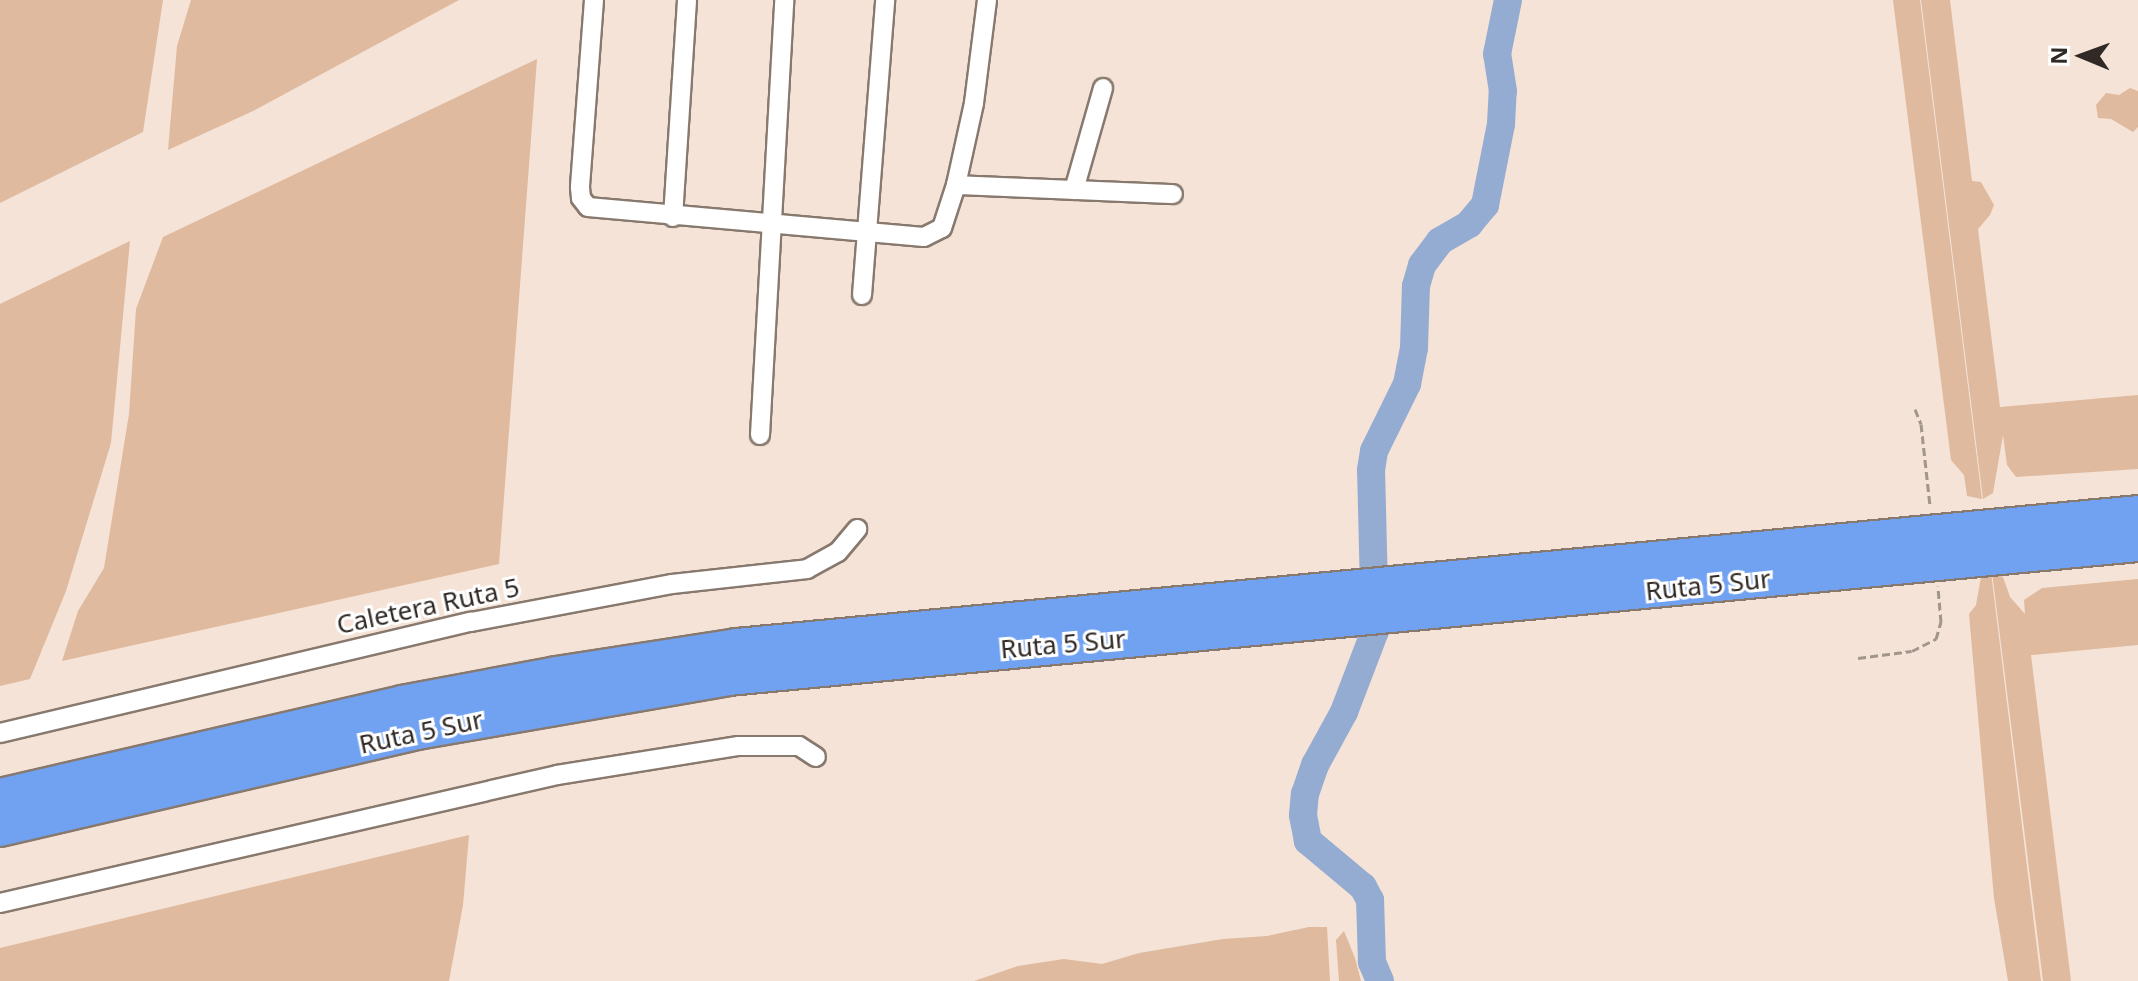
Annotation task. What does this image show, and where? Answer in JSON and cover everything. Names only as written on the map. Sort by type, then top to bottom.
[{"type":"highway","name":"Ruta 5 Sur","points":[[2008,541],[2138,513]]},
{"type":"highway","name":"Ruta 5 Sur","points":[[0,829],[355,745],[648,690],[814,667],[1351,604],[1969,544],[2008,541],[2138,544]]},
{"type":"highway","name":"Ruta 5 Sur","points":[[0,796],[402,703],[684,653],[887,629],[1351,604]]},
{"type":"street","points":[[594,0],[581,198],[588,207],[599,211],[867,234],[934,235],[946,219],[956,185],[974,103],[987,0]]},
{"type":"street","points":[[673,217],[687,0]]},
{"type":"street","points":[[760,435],[784,0]]},
{"type":"street","points":[[862,295],[885,0]]},
{"type":"street","points":[[1074,190],[1103,88]]},
{"type":"street","points":[[956,185],[1173,194]]},
{"type":"street","name":"Caletera Ruta 5","points":[[0,733],[471,622],[672,584],[798,571],[830,558],[857,529]]},
{"type":"street","points":[[0,903],[557,775],[739,746],[799,746],[816,757]]},
{"type":"path","points":[[1915,409],[1921,424],[1930,505]]},
{"type":"path","points":[[1858,658],[1912,651],[1936,639],[1941,622],[1937,579]]},
{"type":"shaded area","points":[[0,0],[163,0],[143,132],[0,203]]},
{"type":"shaded area","points":[[191,0],[459,0],[253,111],[168,150],[177,46]]},
{"type":"shaded area","points":[[1893,0],[1920,0],[1982,499],[1967,496],[1964,475],[1951,460]]},
{"type":"shaded area","points":[[1921,0],[1950,0],[1972,181],[1981,182],[1994,205],[1978,229],[2000,407],[2138,395],[2138,469],[2016,477],[2007,465],[2003,435],[1993,493],[1983,499]]},
{"type":"shaded area","points":[[537,59],[499,564],[62,661],[78,611],[104,568],[129,414],[136,309],[163,237]]},
{"type":"shaded area","points":[[2130,88],[2138,91],[2138,127],[2133,132],[2111,119],[2098,118],[2096,105],[2106,93],[2119,95]]},
{"type":"shaded area","points":[[130,241],[111,443],[66,591],[30,679],[0,686],[0,304]]},
{"type":"shaded area","points":[[1991,572],[2041,981],[2008,981],[1994,898],[1969,614],[1976,605],[1981,577]]},
{"type":"shaded area","points":[[1992,572],[2003,577],[2010,597],[2025,614],[2024,600],[2042,588],[2138,579],[2138,645],[2031,655],[2071,981],[2043,981]]},
{"type":"shaded area","points":[[469,835],[463,905],[449,981],[0,981],[0,948]]},
{"type":"shaded area","points":[[1309,927],[1327,927],[1330,981],[974,981],[1018,966],[1064,959],[1102,964],[1139,953],[1223,939],[1267,936]]},
{"type":"shaded area","points":[[1344,931],[1361,981],[1339,981],[1336,940]]},
{"type":"waterway","points":[[1380,981],[1372,962],[1370,900],[1363,887],[1308,841],[1303,815],[1305,794],[1315,765],[1344,712],[1375,631],[1371,470],[1374,451],[1407,384],[1414,348],[1416,286],[1422,265],[1440,241],[1469,224],[1485,205],[1501,124],[1503,91],[1497,54],[1508,0]]}]
